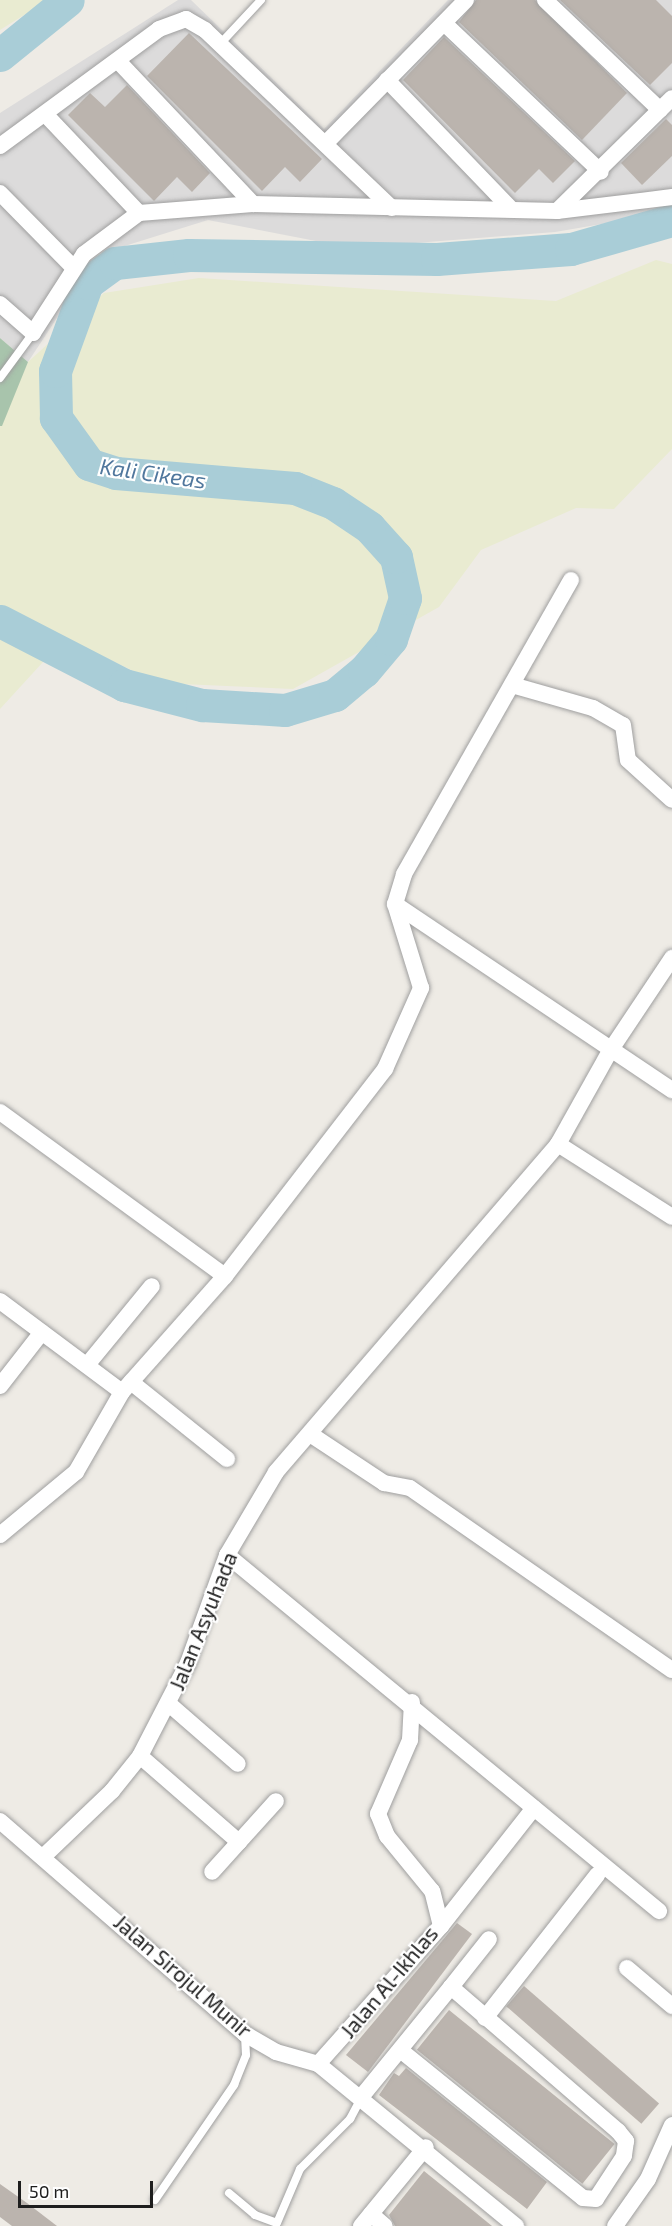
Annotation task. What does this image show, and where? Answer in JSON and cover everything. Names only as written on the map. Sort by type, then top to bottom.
[{"type":"street","points":[[326,143],[466,0]]},
{"type":"street","points":[[545,0],[660,110]]},
{"type":"street","points":[[0,146],[176,19],[196,23],[220,44],[392,208]]},
{"type":"street","points":[[444,23],[602,172]]},
{"type":"street","points":[[118,61],[253,204]]},
{"type":"street","points":[[387,80],[510,208]]},
{"type":"street","points":[[557,211],[602,172],[672,98]]},
{"type":"street","points":[[46,115],[139,213]]},
{"type":"street","points":[[0,193],[74,268]]},
{"type":"street","points":[[0,304],[33,333],[74,268],[105,234],[139,213],[253,204],[392,208],[510,208],[557,211],[672,197]]},
{"type":"street","points":[[0,1534],[76,1472],[127,1387],[225,1276],[385,1070],[414,1013],[421,988],[395,904],[418,843],[512,685],[571,580]]},
{"type":"street","points":[[512,685],[593,708],[623,725],[628,760],[672,800]]},
{"type":"street","points":[[395,904],[610,1051],[672,1090]]},
{"type":"street","name":"Jalan Asyuhada","points":[[45,1855],[112,1791],[140,1756],[169,1704],[227,1555],[276,1472],[558,1144],[610,1051],[672,958]]},
{"type":"street","points":[[0,1112],[225,1276]]},
{"type":"street","points":[[558,1144],[672,1217]]},
{"type":"street","points":[[87,1365],[152,1286]]},
{"type":"street","points":[[0,1301],[87,1365],[127,1387],[227,1459]]},
{"type":"street","points":[[0,1386],[42,1332]]},
{"type":"street","points":[[310,1434],[384,1483],[410,1488],[672,1670]]},
{"type":"street","points":[[227,1555],[411,1702],[534,1808],[583,1843],[659,1911]]},
{"type":"street","name":"Jalan Al-Ikhlas","points":[[318,2064],[441,1926],[432,1891],[387,1836],[378,1814],[410,1740],[411,1702]]},
{"type":"street","points":[[169,1704],[238,1764]]},
{"type":"street","points":[[140,1756],[239,1842]]},
{"type":"street","points":[[212,1872],[276,1801]]},
{"type":"street","points":[[441,1926],[534,1808]]},
{"type":"street","name":"Jalan Sirojul Munir","points":[[0,1821],[45,1855],[245,2034],[276,2052],[318,2064],[426,2147],[516,2226]]},
{"type":"street","points":[[485,2018],[597,1875]]},
{"type":"street","points":[[362,2096],[489,1939]]},
{"type":"street","points":[[627,1968],[672,2006]]},
{"type":"street","points":[[400,2050],[583,2198],[596,2199],[624,2156],[626,2141],[452,1987]]},
{"type":"street","points":[[615,2226],[648,2179],[672,2125]]},
{"type":"street","points":[[385,2226],[366,2220],[426,2147]]},
{"type":"lane","points":[[220,44],[261,0]]},
{"type":"lane","points":[[0,378],[33,333]]},
{"type":"lane","points":[[155,2200],[234,2085],[246,2055],[245,2034]]},
{"type":"lane","points":[[229,2193],[255,2215],[277,2223],[300,2169],[350,2120],[362,2096]]},
{"type":"shaded area","points":[[178,0],[191,0],[324,129],[448,0],[672,0],[672,212],[555,232],[352,248],[208,220],[99,254],[28,362],[0,338],[0,113]]},
{"type":"green space","points":[[0,0],[48,0],[0,30]]},
{"type":"green space","points":[[656,260],[672,264],[672,449],[614,509],[576,508],[481,550],[439,607],[293,689],[158,683],[65,638],[0,709],[0,426],[28,362],[104,293],[199,278],[556,301]]},
{"type":"green space","points":[[0,338],[28,362],[2,426],[0,426]]},
{"type":"building","points":[[476,0],[535,0],[627,93],[582,140],[459,22]]},
{"type":"building","points":[[560,0],[656,0],[672,16],[672,63],[650,85]]},
{"type":"building","points":[[189,33],[322,159],[300,182],[285,167],[262,191],[147,76]]},
{"type":"building","points":[[444,37],[575,161],[553,183],[539,169],[515,193],[403,80]]},
{"type":"building","points":[[127,85],[210,173],[192,192],[177,177],[154,201],[68,115],[90,93],[105,107]]},
{"type":"building","points":[[666,119],[672,125],[672,156],[642,185],[621,163]]},
{"type":"building","points":[[457,1923],[472,1934],[368,2072],[346,2055]]},
{"type":"building","points":[[524,1986],[659,2103],[641,2124],[506,2006]]},
{"type":"building","points":[[449,2010],[615,2144],[582,2184],[417,2050]]},
{"type":"building","points":[[406,2068],[547,2182],[527,2209],[379,2095],[394,2073],[399,2076]]},
{"type":"building","points":[[424,2171],[492,2226],[395,2226],[389,2215]]},
{"type":"building","points":[[0,2184],[57,2226],[12,2226],[0,2217]]},
{"type":"waterway","name":"Kali Cikeas","points":[[0,55],[68,0]]},
{"type":"waterway","name":"Kali Cikeas","points":[[0,621],[124,685],[202,705],[285,710],[335,695],[364,671],[391,639],[405,598],[396,557],[369,527],[333,503],[295,488],[116,473],[89,464],[56,418],[55,371],[87,283],[115,263],[189,255],[437,259],[571,249],[672,220]]}]
